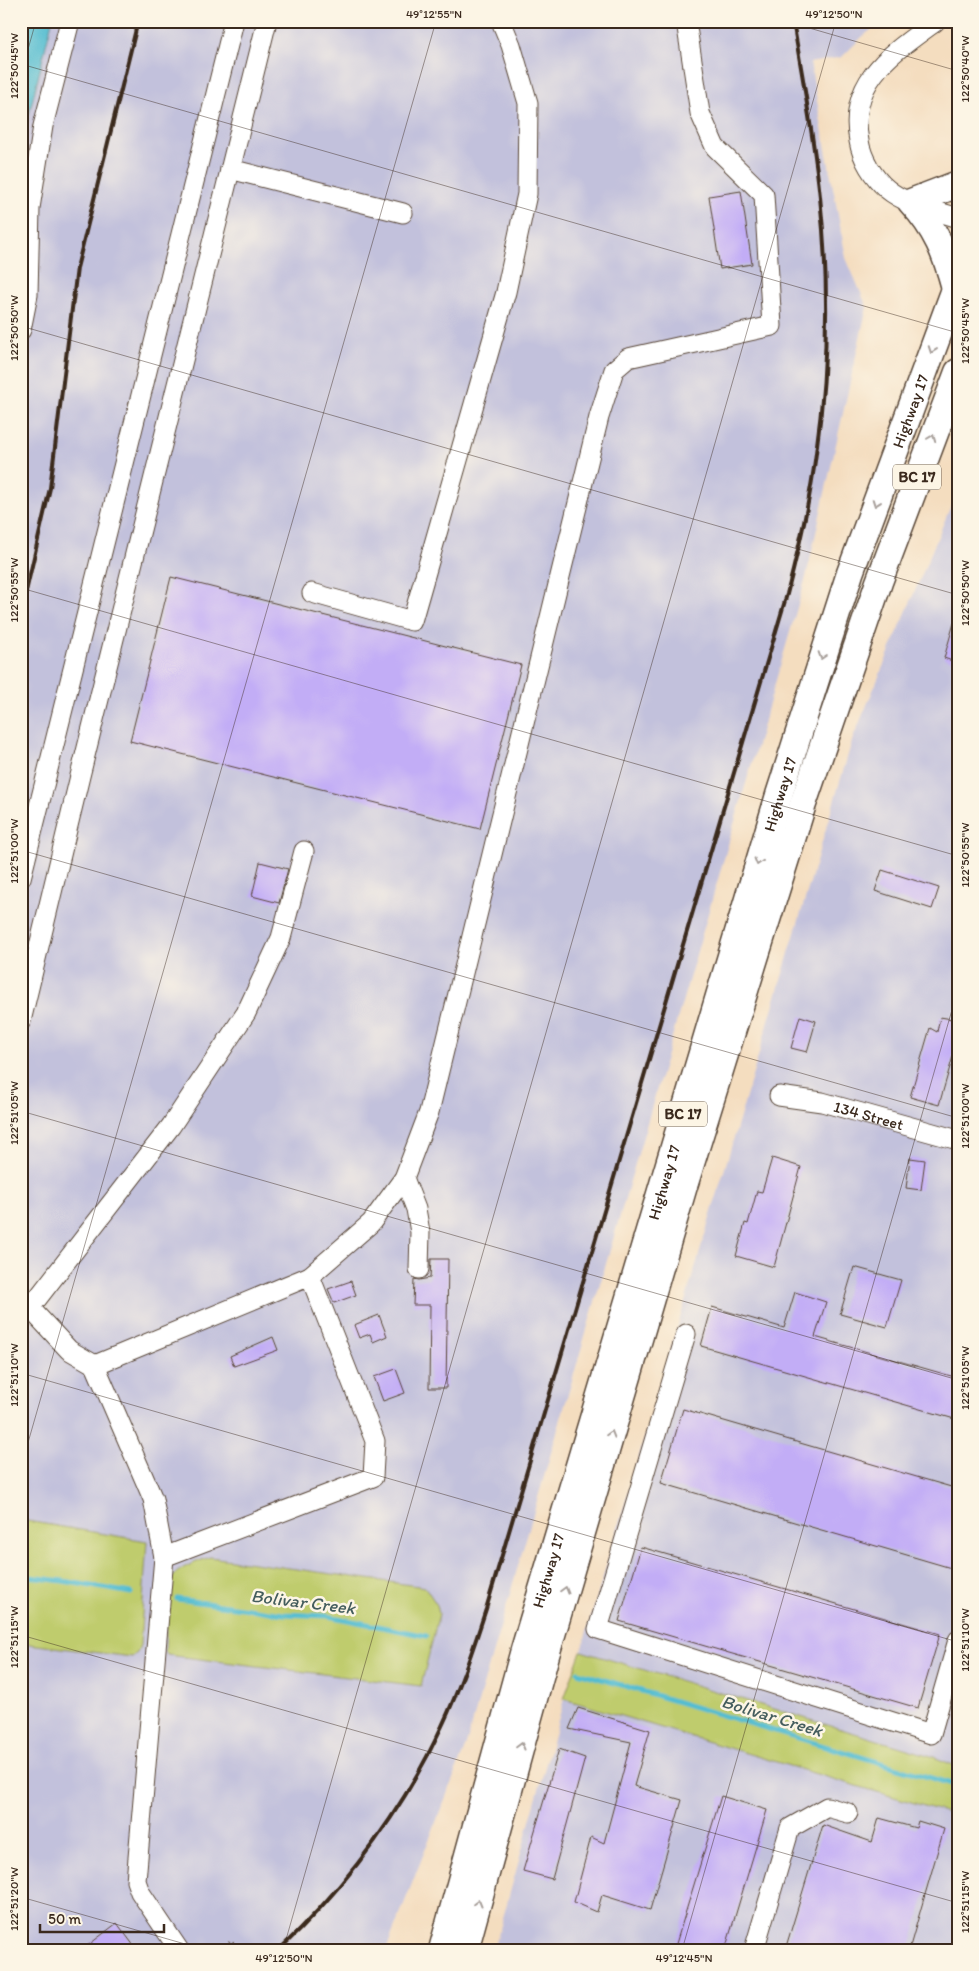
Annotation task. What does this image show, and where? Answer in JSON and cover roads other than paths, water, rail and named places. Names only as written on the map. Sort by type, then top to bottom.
[{"type":"highway","points":[[956,284],[941,243],[923,215],[911,202],[958,184]]},
{"type":"highway","name":"Highway 17","points":[[442,1950],[524,1650],[779,795],[850,573],[956,284]]},
{"type":"highway","name":"Highway 17","points":[[465,1950],[549,1645],[684,1186],[803,804],[882,574],[958,372]]},
{"type":"street","points":[[21,330],[28,295],[30,208],[43,126],[70,21]]},
{"type":"street","points":[[21,878],[234,21]]},
{"type":"street","points":[[21,1021],[266,21]]},
{"type":"street","points":[[312,593],[412,621],[506,292],[526,194],[528,103],[511,45],[501,21]]},
{"type":"street","points":[[95,1365],[310,1276],[372,1223],[404,1178],[429,1112],[599,417],[614,370],[628,358],[772,326],[764,195],[715,147],[700,112],[686,21]]},
{"type":"street","points":[[936,21],[885,59],[868,80],[862,94],[857,118],[860,146],[866,161],[879,181],[888,190],[911,202],[958,218]]},
{"type":"street","points":[[221,75],[251,82]]},
{"type":"street","points":[[230,169],[403,213]]},
{"type":"street","points":[[156,337],[186,345]]},
{"type":"street","points":[[90,603],[121,611]]},
{"type":"street","points":[[179,1950],[140,1892],[136,1881],[164,1558],[153,1500],[95,1365],[68,1350],[25,1304],[171,1126],[246,1013],[280,938],[304,851]]},
{"type":"street","name":"134 Street","points":[[779,1096],[822,1102],[958,1140]]},
{"type":"street","points":[[404,1178],[416,1209],[420,1232],[420,1270]]},
{"type":"street","points":[[164,1558],[373,1477],[375,1441],[310,1276]]},
{"type":"street","points":[[686,1334],[598,1629],[932,1734],[958,1640]]},
{"type":"street","points":[[754,1950],[790,1828],[827,1808],[848,1813]]},
{"type":"water","points":[[21,21],[52,21],[21,147]]},
{"type":"waterway","name":"Bolivar Creek","points":[[21,1576],[131,1593]]},
{"type":"waterway","name":"Bolivar Creek","points":[[177,1599],[284,1614],[328,1616],[426,1636]]},
{"type":"waterway","name":"Bolivar Creek","points":[[578,1672],[958,1786]]},
{"type":"railway","points":[[21,613],[50,488],[77,268],[138,21]]},
{"type":"railway","points":[[279,1950],[350,1873],[391,1817],[427,1757],[449,1712],[466,1668],[486,1609],[787,594],[804,524],[814,471],[823,389],[826,325],[825,261],[818,175],[793,21]]}]
